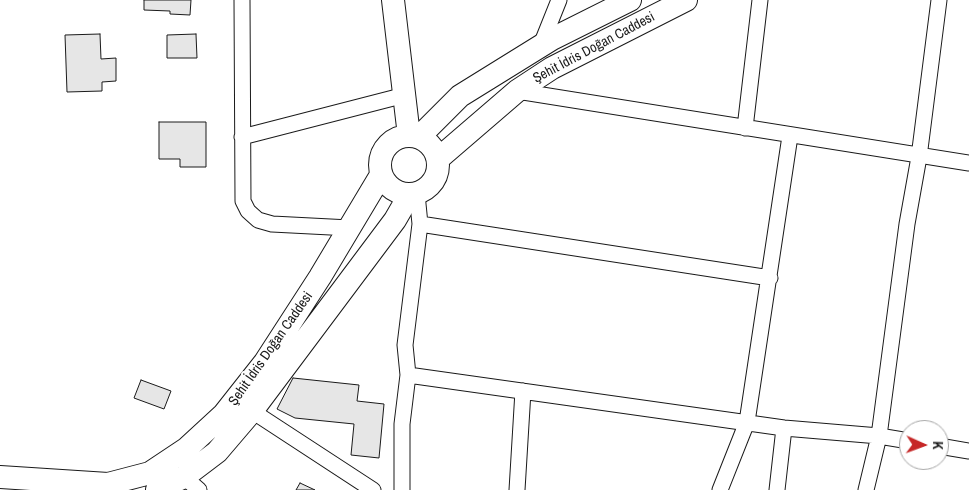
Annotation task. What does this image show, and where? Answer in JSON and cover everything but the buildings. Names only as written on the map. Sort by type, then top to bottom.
[{"type":"main road","points":[[157,490],[191,484],[252,411],[414,194],[430,186],[435,179],[438,160],[435,150],[414,136],[405,94],[393,0]]},
{"type":"main road","name":"Şehit İdris Doğan Caddesi","points":[[414,136],[460,96],[541,45],[630,0]]},
{"type":"main road","name":"Şehit İdris Doğan Caddesi","points":[[438,160],[517,91],[552,68],[686,0]]},
{"type":"main road","points":[[414,136],[392,142],[385,148],[380,165],[381,174],[392,189],[414,194]]},
{"type":"main road","name":"Şehit İdris Doğan Caddesi","points":[[0,477],[108,484],[150,473],[207,432],[241,394],[315,285],[381,174]]},
{"type":"street","points":[[242,0],[243,201],[248,211],[258,220],[272,224],[350,228]]},
{"type":"street","points":[[541,45],[559,0]]},
{"type":"street","points":[[745,128],[760,0]]},
{"type":"street","points":[[866,490],[878,436],[907,224],[919,157],[938,0]]},
{"type":"street","points":[[517,91],[919,157],[969,163]]},
{"type":"street","points":[[242,137],[405,94]]},
{"type":"street","points":[[720,490],[747,422],[790,136]]},
{"type":"street","points":[[402,490],[402,424],[408,375],[405,345],[420,224],[414,194]]},
{"type":"street","points":[[420,224],[770,278]]},
{"type":"street","points":[[408,375],[784,428],[899,439]]},
{"type":"street","points":[[517,490],[523,391]]},
{"type":"street","points":[[252,411],[373,490]]},
{"type":"street","points":[[778,490],[784,428]]},
{"type":"street","points":[[949,448],[969,451]]}]
